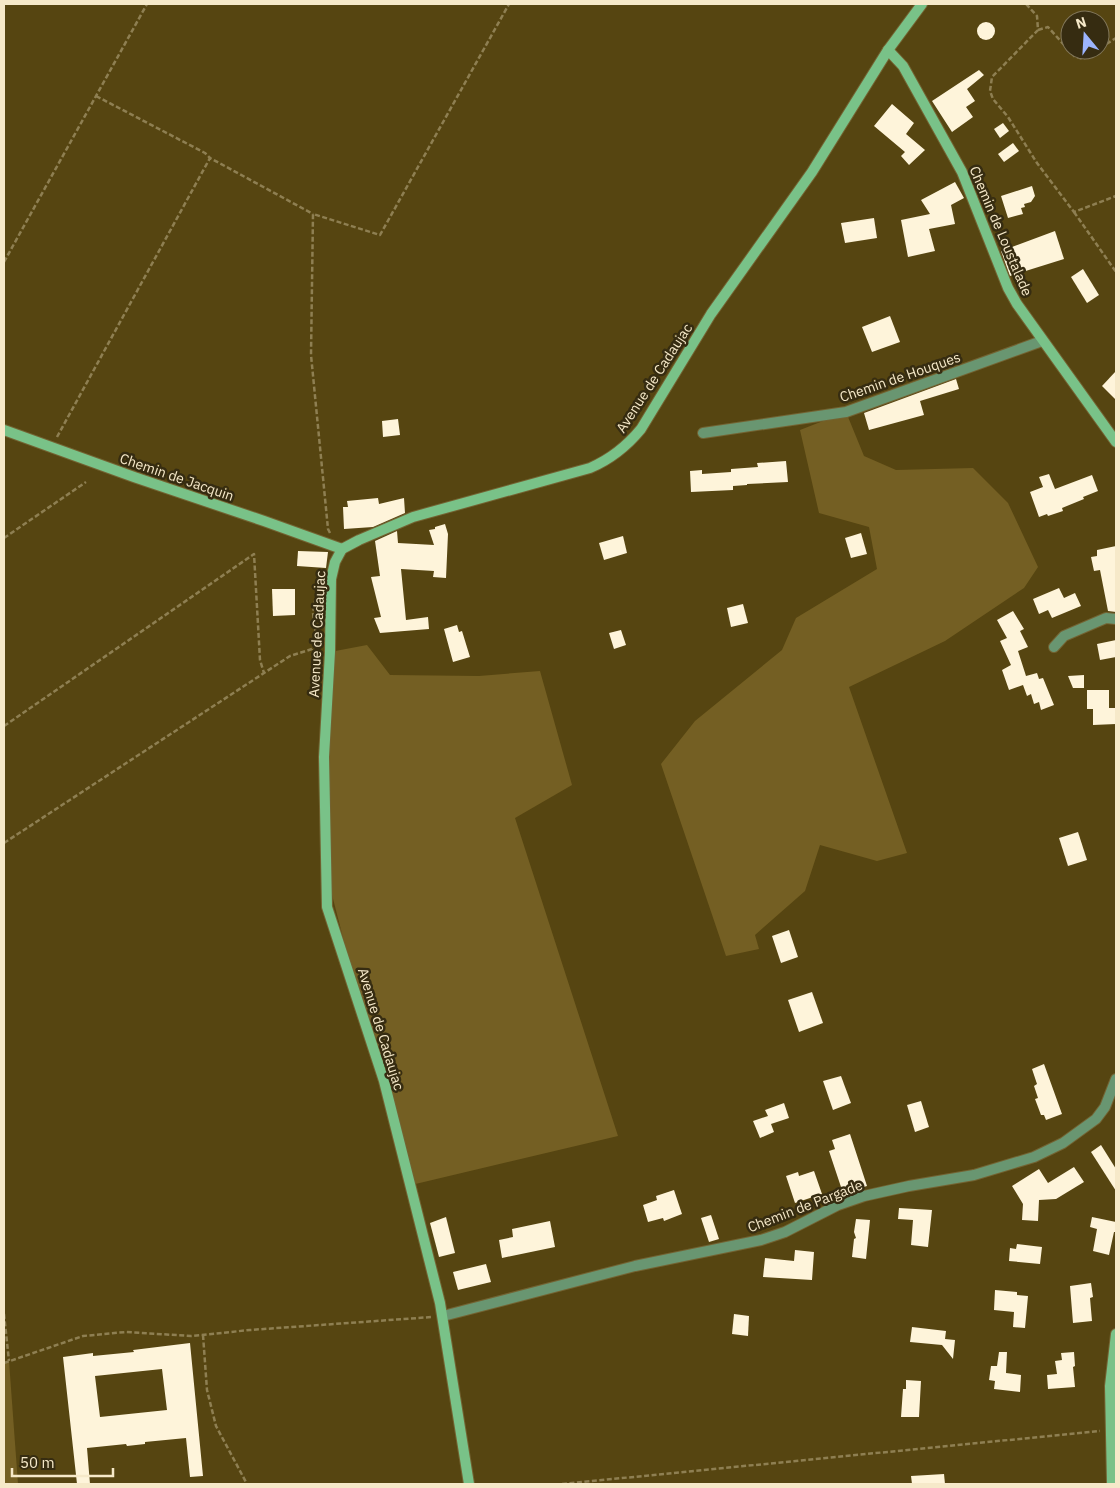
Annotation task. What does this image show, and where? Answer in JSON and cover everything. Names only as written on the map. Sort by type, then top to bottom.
[{"type":"street","name":"Avenue de Cadaujac","points":[[469,1484],[443,1316],[384,1081],[327,907],[324,757],[330,652],[331,589],[339,548],[413,518],[590,468],[610,458],[632,440],[711,314],[812,172],[888,50],[922,4]]},
{"type":"street","name":"Chemin de Loustalade","points":[[888,50],[903,66],[962,172],[1016,304],[1116,442]]},
{"type":"street","name":"Chemin de Houques","points":[[702,433],[846,412],[1042,341]]},
{"type":"street","name":"Chemin de Jacquin","points":[[4,430],[339,548]]},
{"type":"street","points":[[1054,647],[1064,636],[1106,618],[1116,619]]},
{"type":"street","name":"Chemin de Pargade","points":[[443,1316],[635,1266],[761,1240],[785,1232],[838,1205],[864,1196],[974,1175],[1041,1154],[1063,1143],[1096,1119],[1105,1107],[1116,1079]]},
{"type":"street","points":[[1112,1484],[1110,1386],[1116,1334]]},
{"type":"path","points":[[4,262],[147,4]]},
{"type":"path","points":[[96,96],[205,153],[210,158],[313,214],[380,235],[510,4]]},
{"type":"path","points":[[1026,4],[1037,16],[1038,30]]},
{"type":"path","points":[[1060,40],[1048,27],[1038,30],[992,77],[990,91],[993,99],[1008,117],[1036,163],[1074,212],[1116,272]]},
{"type":"path","points":[[51,447],[210,158]]},
{"type":"path","points":[[1074,212],[1116,196]]},
{"type":"path","points":[[313,214],[311,354],[328,529],[339,548]]},
{"type":"path","points":[[4,538],[86,482]]},
{"type":"path","points":[[4,726],[254,554],[260,660],[264,673]]},
{"type":"path","points":[[4,843],[290,656],[312,649],[317,642],[313,613],[315,601],[331,589]]},
{"type":"path","points":[[4,1314],[9,1361]]},
{"type":"path","points":[[4,1362],[83,1336],[126,1332],[191,1336],[443,1316]]},
{"type":"path","points":[[203,1335],[207,1390],[216,1426],[248,1484]]},
{"type":"path","points":[[562,1484],[1111,1430]]},
{"type":"shaded area","points":[[846,412],[864,456],[896,470],[973,468],[1008,503],[1038,567],[1024,588],[945,641],[849,687],[907,853],[877,861],[820,845],[805,891],[755,935],[759,949],[726,956],[661,764],[695,721],[782,650],[796,618],[877,569],[869,527],[819,513],[800,430]]},
{"type":"shaded area","points":[[367,645],[390,675],[479,676],[540,671],[572,785],[515,818],[618,1136],[407,1186],[330,887],[324,757],[330,652]]},
{"type":"shaded area","points":[[9,1361],[18,1484],[4,1484],[4,1362]]},
{"type":"building","points":[[982,22],[990,22],[995,27],[993,38],[982,40],[977,35],[977,27]]},
{"type":"building","points":[[979,70],[984,75],[967,89],[975,101],[966,107],[973,117],[952,132],[932,101]]},
{"type":"building","points":[[892,104],[914,123],[906,134],[925,150],[909,165],[901,156],[905,152],[874,126]]},
{"type":"building","points":[[1003,123],[1009,131],[1000,138],[994,129]]},
{"type":"building","points":[[1013,143],[1019,151],[1004,162],[998,154]]},
{"type":"building","points":[[955,182],[964,198],[951,205],[955,224],[929,229],[935,251],[908,257],[901,220],[930,214],[921,200]]},
{"type":"building","points":[[1032,186],[1035,196],[1031,202],[1024,204],[1025,207],[1021,208],[1023,214],[1008,218],[1001,196]]},
{"type":"building","points":[[874,218],[877,238],[845,243],[841,223]]},
{"type":"building","points":[[1055,231],[1064,259],[1010,276],[1001,251]]},
{"type":"building","points":[[1083,269],[1099,295],[1087,303],[1071,277]]},
{"type":"building","points":[[890,316],[900,342],[872,352],[862,327]]},
{"type":"building","points":[[1116,371],[1116,400],[1102,386]]},
{"type":"building","points":[[956,379],[959,389],[920,401],[924,415],[869,430],[864,413]]},
{"type":"building","points":[[398,419],[400,435],[383,437],[382,421]]},
{"type":"building","points":[[786,461],[788,482],[733,486],[733,490],[691,492],[690,471],[702,470],[702,474],[731,472],[731,469],[758,467],[757,463]]},
{"type":"building","points":[[1049,474],[1055,489],[1092,475],[1098,491],[1062,508],[1063,511],[1039,517],[1030,492],[1043,487],[1039,477]]},
{"type":"building","points":[[378,498],[379,504],[404,498],[405,513],[373,527],[344,529],[343,507],[348,507],[347,501]]},
{"type":"building","points":[[445,524],[448,534],[446,578],[433,577],[434,571],[401,569],[406,620],[428,617],[429,629],[380,633],[374,618],[381,617],[371,577],[380,576],[375,541],[397,531],[398,543],[434,545],[429,530]]},
{"type":"building","points":[[861,533],[867,554],[851,558],[845,538]]},
{"type":"building","points":[[623,536],[627,553],[604,560],[599,543]]},
{"type":"building","points":[[1116,546],[1116,612],[1108,611],[1100,570],[1094,571],[1091,557],[1097,556],[1097,550]]},
{"type":"building","points":[[298,551],[328,552],[326,568],[297,566]]},
{"type":"building","points":[[1059,588],[1064,598],[1075,593],[1081,606],[1052,618],[1048,610],[1039,614],[1033,599]]},
{"type":"building","points":[[272,589],[295,589],[295,615],[273,616]]},
{"type":"building","points":[[743,604],[748,623],[731,627],[727,608]]},
{"type":"building","points":[[1013,611],[1024,629],[1020,631],[1028,647],[1018,651],[1026,676],[1037,673],[1039,679],[1043,678],[1054,705],[1041,710],[1039,702],[1034,704],[1031,694],[1027,696],[1023,685],[1009,690],[1002,670],[1011,665],[1000,641],[1007,638],[997,620]]},
{"type":"building","points":[[457,625],[459,632],[462,631],[470,657],[453,662],[444,629]]},
{"type":"building","points":[[621,630],[626,645],[614,649],[609,633]]},
{"type":"building","points":[[1116,640],[1116,657],[1100,660],[1097,644]]},
{"type":"building","points":[[1084,675],[1084,688],[1073,688],[1068,676]]},
{"type":"building","points":[[1087,690],[1109,690],[1109,708],[1116,708],[1116,724],[1093,725],[1093,709],[1087,709]]},
{"type":"building","points":[[1078,832],[1087,860],[1068,866],[1059,838]]},
{"type":"building","points":[[789,930],[798,957],[781,963],[772,936]]},
{"type":"building","points":[[812,992],[823,1023],[799,1032],[788,1000]]},
{"type":"building","points":[[1044,1064],[1062,1114],[1046,1120],[1044,1115],[1041,1115],[1035,1099],[1038,1098],[1034,1086],[1037,1084],[1032,1069]]},
{"type":"building","points":[[841,1076],[851,1103],[833,1110],[823,1081]]},
{"type":"building","points":[[921,1101],[929,1127],[915,1132],[907,1105]]},
{"type":"building","points":[[784,1103],[789,1118],[771,1124],[774,1132],[760,1138],[753,1121],[768,1116],[765,1110]]},
{"type":"building","points":[[850,1134],[867,1186],[843,1193],[829,1151],[835,1149],[832,1140]]},
{"type":"building","points":[[1101,1145],[1116,1169],[1116,1191],[1091,1152]]},
{"type":"building","points":[[1074,1167],[1084,1182],[1056,1199],[1039,1200],[1038,1221],[1022,1220],[1023,1204],[1012,1186],[1039,1169],[1048,1183]]},
{"type":"building","points":[[814,1171],[822,1194],[795,1203],[786,1176],[798,1172],[799,1176]]},
{"type":"building","points":[[674,1190],[682,1214],[664,1221],[663,1218],[648,1222],[643,1205],[657,1200],[656,1196]]},
{"type":"building","points":[[899,1208],[932,1210],[928,1247],[911,1245],[913,1220],[898,1219]]},
{"type":"building","points":[[711,1215],[719,1239],[709,1242],[701,1218]]},
{"type":"building","points":[[446,1217],[455,1253],[439,1257],[430,1223]]},
{"type":"building","points":[[1092,1217],[1116,1222],[1116,1232],[1114,1232],[1109,1255],[1093,1251],[1097,1229],[1090,1227]]},
{"type":"building","points":[[856,1219],[870,1220],[866,1259],[852,1257],[854,1239],[856,1238],[854,1232]]},
{"type":"building","points":[[550,1221],[555,1247],[502,1258],[499,1240],[513,1237],[512,1229]]},
{"type":"building","points":[[1017,1244],[1042,1247],[1040,1264],[1009,1261],[1010,1248],[1016,1249]]},
{"type":"building","points":[[795,1250],[814,1252],[812,1280],[763,1277],[765,1258],[794,1261]]},
{"type":"building","points":[[486,1264],[491,1282],[458,1290],[453,1272]]},
{"type":"building","points":[[1091,1283],[1093,1297],[1090,1298],[1092,1321],[1073,1323],[1070,1286]]},
{"type":"building","points":[[995,1290],[1017,1292],[1017,1295],[1028,1296],[1025,1328],[1013,1327],[1014,1312],[994,1310]]},
{"type":"building","points":[[734,1314],[749,1316],[748,1336],[732,1334]]},
{"type":"building","points":[[912,1327],[946,1331],[945,1339],[955,1340],[953,1359],[942,1345],[910,1342]]},
{"type":"building","points":[[190,1343],[203,1476],[190,1477],[186,1438],[145,1442],[145,1444],[127,1446],[126,1444],[87,1448],[90,1484],[77,1484],[63,1357],[93,1353],[93,1356],[134,1352],[133,1350]],"holes":[[[162,1369],[167,1410],[100,1417],[95,1376]]]},
{"type":"building","points":[[999,1352],[1007,1352],[1006,1373],[1021,1375],[1020,1392],[994,1389],[995,1381],[989,1380],[991,1366],[997,1366]]},
{"type":"building","points":[[1074,1352],[1075,1387],[1048,1389],[1047,1375],[1057,1374],[1055,1361],[1062,1360],[1061,1353]]},
{"type":"building","points":[[906,1380],[921,1381],[919,1417],[901,1417],[903,1389],[906,1389]]},
{"type":"building","points":[[944,1474],[945,1484],[912,1484],[911,1476]]}]
